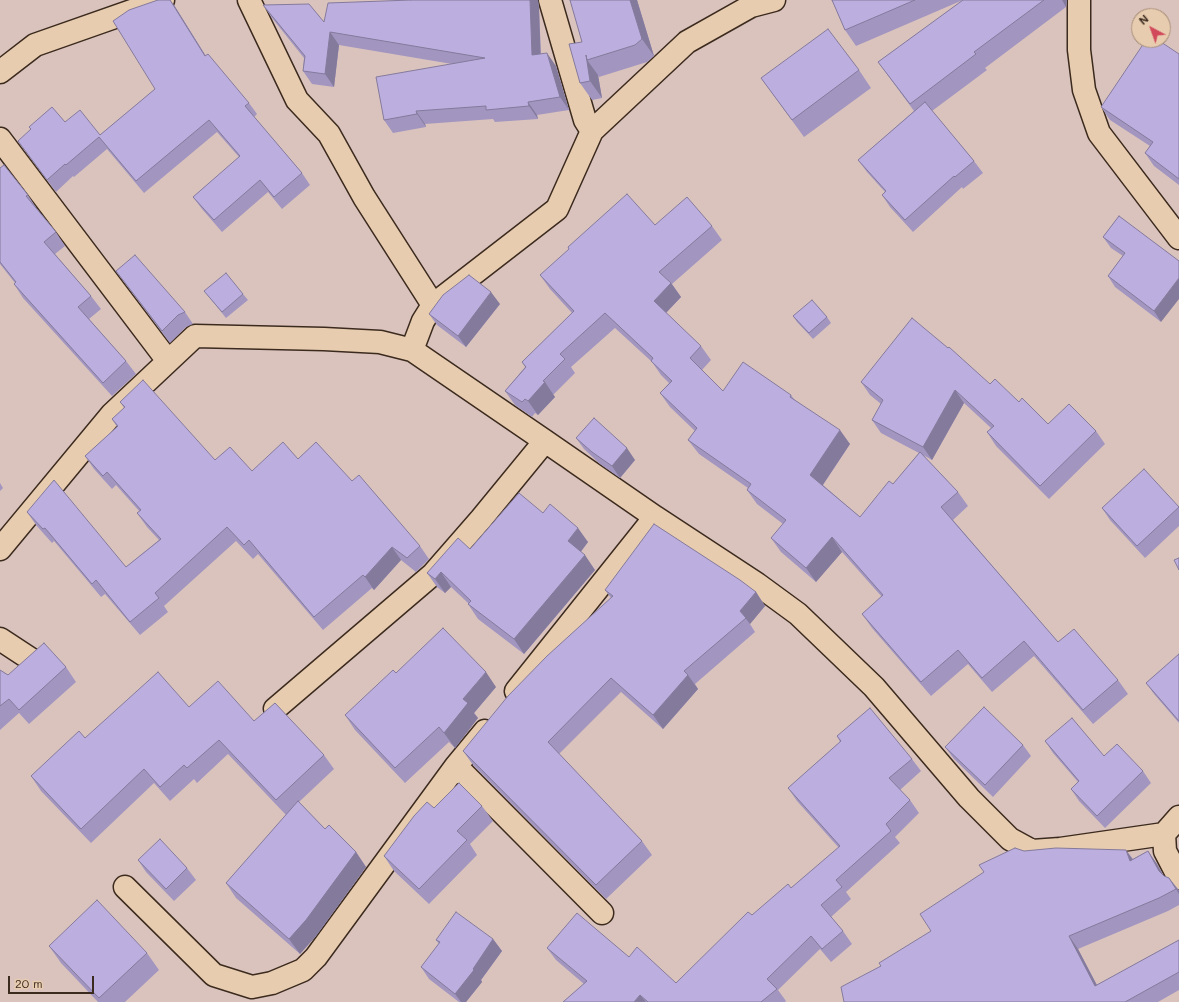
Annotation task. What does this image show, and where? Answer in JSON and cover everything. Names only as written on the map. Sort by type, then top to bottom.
[{"type":"street","points":[[0,72],[35,45],[163,0]]},
{"type":"street","points":[[249,0],[297,100],[329,134],[364,197],[433,305]]},
{"type":"street","points":[[550,0],[585,120],[592,131]]},
{"type":"street","points":[[412,350],[423,321],[433,305],[557,209],[592,131],[687,42],[751,6],[774,0]]},
{"type":"street","points":[[1079,0],[1079,50],[1084,90],[1099,133],[1179,238]]},
{"type":"street","points":[[0,139],[168,361]]},
{"type":"street","points":[[0,549],[112,414],[195,336],[380,342],[412,350],[655,517],[757,584],[798,614],[874,687],[969,798],[1010,840],[1032,851],[1060,849],[1164,834],[1179,816]]},
{"type":"street","points":[[275,709],[433,574],[481,519],[545,441]]},
{"type":"street","points":[[125,887],[214,975],[252,987],[272,983],[303,970],[316,957],[456,766],[655,517]]},
{"type":"street","points":[[0,639],[32,660]]},
{"type":"street","points":[[456,766],[602,913]]},
{"type":"street","points":[[1164,834],[1165,851],[1179,878]]},
{"type":"building","points":[[158,0],[170,0],[205,56],[208,54],[249,103],[245,106],[302,173],[274,197],[260,180],[214,220],[193,197],[240,156],[209,120],[136,181],[99,137],[47,180],[18,141],[31,129],[29,127],[52,107],[65,122],[80,110],[100,135],[155,89],[113,21],[129,10]]},
{"type":"building","points":[[411,0],[530,0],[532,55],[547,53],[560,97],[528,102],[529,106],[486,110],[486,106],[416,111],[417,114],[384,120],[376,77],[485,58],[330,32],[325,74],[303,71],[305,56],[263,5],[309,4],[324,22],[328,3]]},
{"type":"building","points":[[570,0],[630,0],[642,39],[635,45],[587,60],[586,55],[590,81],[580,83],[569,44],[582,42]]},
{"type":"building","points":[[832,0],[915,0],[845,30]]},
{"type":"building","points":[[963,0],[1044,0],[974,52],[976,54],[910,104],[878,62]]},
{"type":"building","points":[[828,29],[859,70],[792,120],[761,78]]},
{"type":"building","points":[[1141,48],[1170,48],[1179,54],[1179,179],[1145,153],[1153,142],[1101,107]]},
{"type":"building","points":[[925,102],[974,161],[955,177],[954,176],[905,220],[882,195],[886,191],[858,160]]},
{"type":"building","points":[[4,165],[28,195],[26,196],[56,232],[44,242],[91,296],[78,307],[126,361],[103,383],[14,284],[16,282],[0,262],[0,168]]},
{"type":"building","points":[[627,194],[655,225],[687,197],[712,226],[659,272],[671,283],[654,301],[701,346],[690,358],[723,391],[743,362],[791,395],[790,397],[840,430],[810,475],[860,517],[889,481],[893,484],[920,452],[958,492],[941,507],[1058,642],[1074,629],[1118,680],[1083,710],[1024,641],[982,678],[958,650],[921,682],[862,614],[883,595],[832,537],[806,568],[771,538],[786,520],[747,490],[751,484],[688,440],[697,428],[660,393],[672,381],[651,361],[653,358],[605,313],[560,354],[565,359],[543,381],[545,382],[528,401],[525,399],[522,402],[505,391],[526,367],[522,362],[574,311],[540,275],[569,249],[568,247]]},
{"type":"building","points":[[1119,216],[1179,261],[1179,278],[1154,311],[1108,276],[1125,253],[1103,237]]},
{"type":"building","points":[[135,255],[185,312],[178,315],[162,331],[116,271]]},
{"type":"building","points":[[226,273],[243,294],[222,312],[204,291]]},
{"type":"building","points":[[469,275],[491,292],[458,336],[429,314],[443,295]]},
{"type":"building","points":[[812,300],[827,317],[809,333],[793,316]]},
{"type":"building","points":[[912,318],[948,348],[949,347],[990,384],[995,379],[1019,402],[1022,398],[1048,424],[1069,404],[1096,431],[1040,486],[987,432],[994,426],[955,390],[923,447],[872,420],[883,400],[861,382]]},
{"type":"building","points":[[143,380],[215,460],[230,447],[252,471],[283,442],[298,459],[316,442],[352,481],[359,475],[420,546],[407,558],[392,547],[365,577],[363,575],[314,617],[249,540],[244,545],[227,527],[155,593],[159,598],[130,622],[96,580],[92,584],[45,528],[43,529],[27,512],[54,480],[126,567],[161,539],[137,513],[141,510],[107,472],[103,476],[85,456],[118,426],[112,419],[125,407],[120,402]]},
{"type":"building","points":[[594,418],[627,448],[612,466],[592,452],[576,438]]},
{"type":"building","points":[[1144,469],[1179,507],[1137,546],[1102,508]]},
{"type":"building","points":[[519,493],[543,513],[550,504],[578,528],[568,541],[585,555],[514,639],[468,604],[471,601],[441,572],[435,579],[427,573],[458,538],[470,549]]},
{"type":"building","points":[[654,524],[756,592],[740,611],[746,618],[684,671],[688,675],[653,715],[611,678],[548,742],[642,841],[596,885],[463,751],[508,696],[547,656],[613,596],[605,590]]},
{"type":"building","points":[[1179,558],[1179,570],[1174,560]]},
{"type":"building","points":[[443,628],[486,672],[463,699],[468,703],[444,733],[439,727],[395,768],[345,715],[393,670],[396,673]]},
{"type":"building","points":[[44,643],[66,667],[19,710],[9,699],[0,706],[0,670],[8,675]]},
{"type":"building","points":[[1179,654],[1179,721],[1146,683]]},
{"type":"building","points":[[158,672],[189,707],[218,681],[254,721],[275,703],[324,755],[276,800],[219,740],[187,768],[184,765],[160,787],[144,769],[81,829],[31,776],[79,731],[85,738]]},
{"type":"building","points":[[984,707],[1023,745],[985,785],[945,747]]},
{"type":"building","points":[[870,708],[912,759],[889,778],[910,800],[886,824],[891,831],[836,880],[842,887],[821,905],[843,931],[822,949],[811,936],[767,979],[777,989],[761,1002],[648,1002],[640,995],[634,1002],[563,1002],[587,981],[547,948],[577,913],[629,957],[637,947],[676,983],[748,912],[752,915],[788,884],[791,888],[840,846],[788,788],[841,741],[837,736]]},
{"type":"building","points":[[1072,718],[1104,756],[1117,744],[1143,771],[1097,816],[1071,789],[1079,781],[1045,741]]},
{"type":"building","points":[[459,783],[482,806],[457,831],[467,840],[419,889],[384,856],[414,816],[427,802],[434,808]]},
{"type":"building","points":[[298,801],[325,829],[329,825],[356,852],[306,920],[289,939],[226,883]]},
{"type":"building","points":[[160,839],[187,868],[166,889],[138,860]]},
{"type":"building","points":[[1015,848],[1024,851],[1056,848],[1126,850],[1130,861],[1148,851],[1159,871],[1164,876],[1169,878],[1176,889],[1159,898],[1069,936],[1095,986],[1179,940],[1179,972],[1125,1002],[844,1002],[841,987],[881,966],[879,963],[931,931],[920,914],[984,872],[979,865]]},
{"type":"building","points":[[97,900],[147,953],[99,998],[49,946]]},
{"type":"building","points":[[456,912],[493,939],[473,969],[474,970],[455,994],[421,967],[440,942],[436,940]]}]
